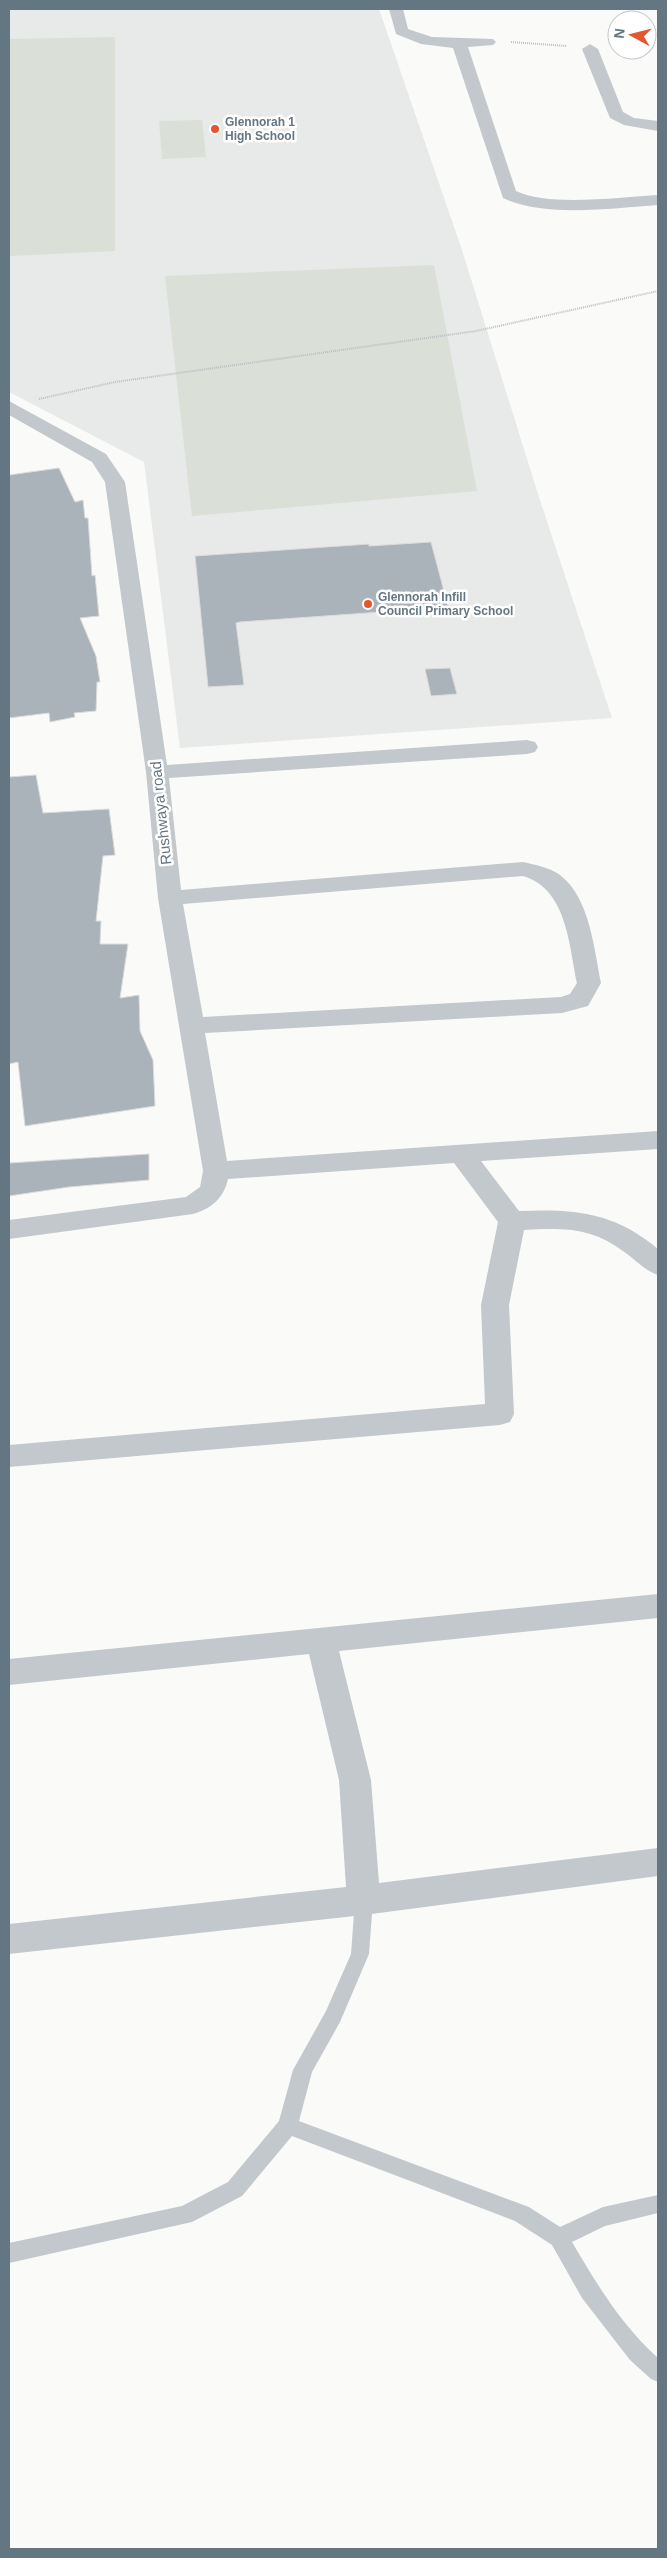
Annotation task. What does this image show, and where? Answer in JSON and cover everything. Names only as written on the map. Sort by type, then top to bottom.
[{"type":"street","points":[[396,9],[401,31],[411,38],[459,43],[488,42]]},
{"type":"street","points":[[459,43],[509,194],[514,199],[539,204],[658,200]]},
{"type":"street","points":[[590,49],[616,115],[630,122],[658,126]]},
{"type":"street","name":"Rushwaya road","points":[[9,406],[99,458],[115,482],[157,772],[170,898],[216,1171],[212,1191],[193,1206],[9,1230]]},
{"type":"street","points":[[157,772],[527,747]]},
{"type":"street","points":[[170,898],[523,869],[540,873],[560,889],[576,926],[589,983],[580,1000],[562,1005],[192,1026]]},
{"type":"street","points":[[216,1171],[658,1140]]},
{"type":"street","points":[[9,1456],[500,1414],[495,1305],[512,1221],[462,1155]]},
{"type":"street","points":[[512,1221],[555,1220],[601,1226],[648,1254],[658,1265]]},
{"type":"street","points":[[9,1672],[658,1606]]},
{"type":"street","points":[[321,1640],[355,1780],[364,1900]]},
{"type":"street","points":[[9,1939],[364,1900],[658,1862]]},
{"type":"lane","points":[[9,2253],[185,2215],[235,2189],[288,2126],[303,2070],[333,2016],[360,1954],[364,1900]]},
{"type":"lane","points":[[288,2126],[522,2214],[559,2238],[589,2291],[637,2353],[658,2372]]},
{"type":"lane","points":[[559,2238],[602,2217],[658,2204]]},
{"type":"path","points":[[488,42],[527,41],[590,49]]},
{"type":"path","points":[[38,399],[115,382],[476,331],[658,292]]},
{"type":"shaded area","name":"Glennorah Infill Council Primary School","points":[[9,9],[379,9],[462,250],[537,491],[612,718],[180,748],[144,462],[9,392]]},
{"type":"shaded area","points":[[115,37],[115,251],[9,256],[9,39]]},
{"type":"shaded area","points":[[202,120],[206,157],[162,159],[159,121]]},
{"type":"shaded area","points":[[434,265],[477,491],[192,516],[165,276]]},
{"type":"building","points":[[59,468],[75,502],[83,500],[85,518],[88,518],[92,576],[95,575],[99,616],[80,618],[96,656],[100,682],[97,682],[96,711],[74,713],[75,717],[50,722],[49,713],[9,718],[9,475]]},
{"type":"building","points":[[431,542],[449,610],[411,612],[410,610],[236,623],[244,685],[208,687],[195,556],[369,544],[369,546]]},
{"type":"building","points":[[450,668],[457,694],[431,696],[425,669]]},
{"type":"building","points":[[36,775],[43,813],[109,809],[115,855],[103,856],[96,921],[101,921],[100,944],[128,944],[120,998],[139,995],[140,1031],[153,1060],[155,1106],[25,1126],[18,1062],[9,1064],[9,777]]},
{"type":"building","points":[[149,1154],[149,1180],[69,1187],[9,1196],[9,1163]]},
{"type":"place","name":"Glennorah 1 High School","points":[[215,129]]},
{"type":"place","name":"Glennorah Infill Council Primary School","points":[[368,604]]}]
